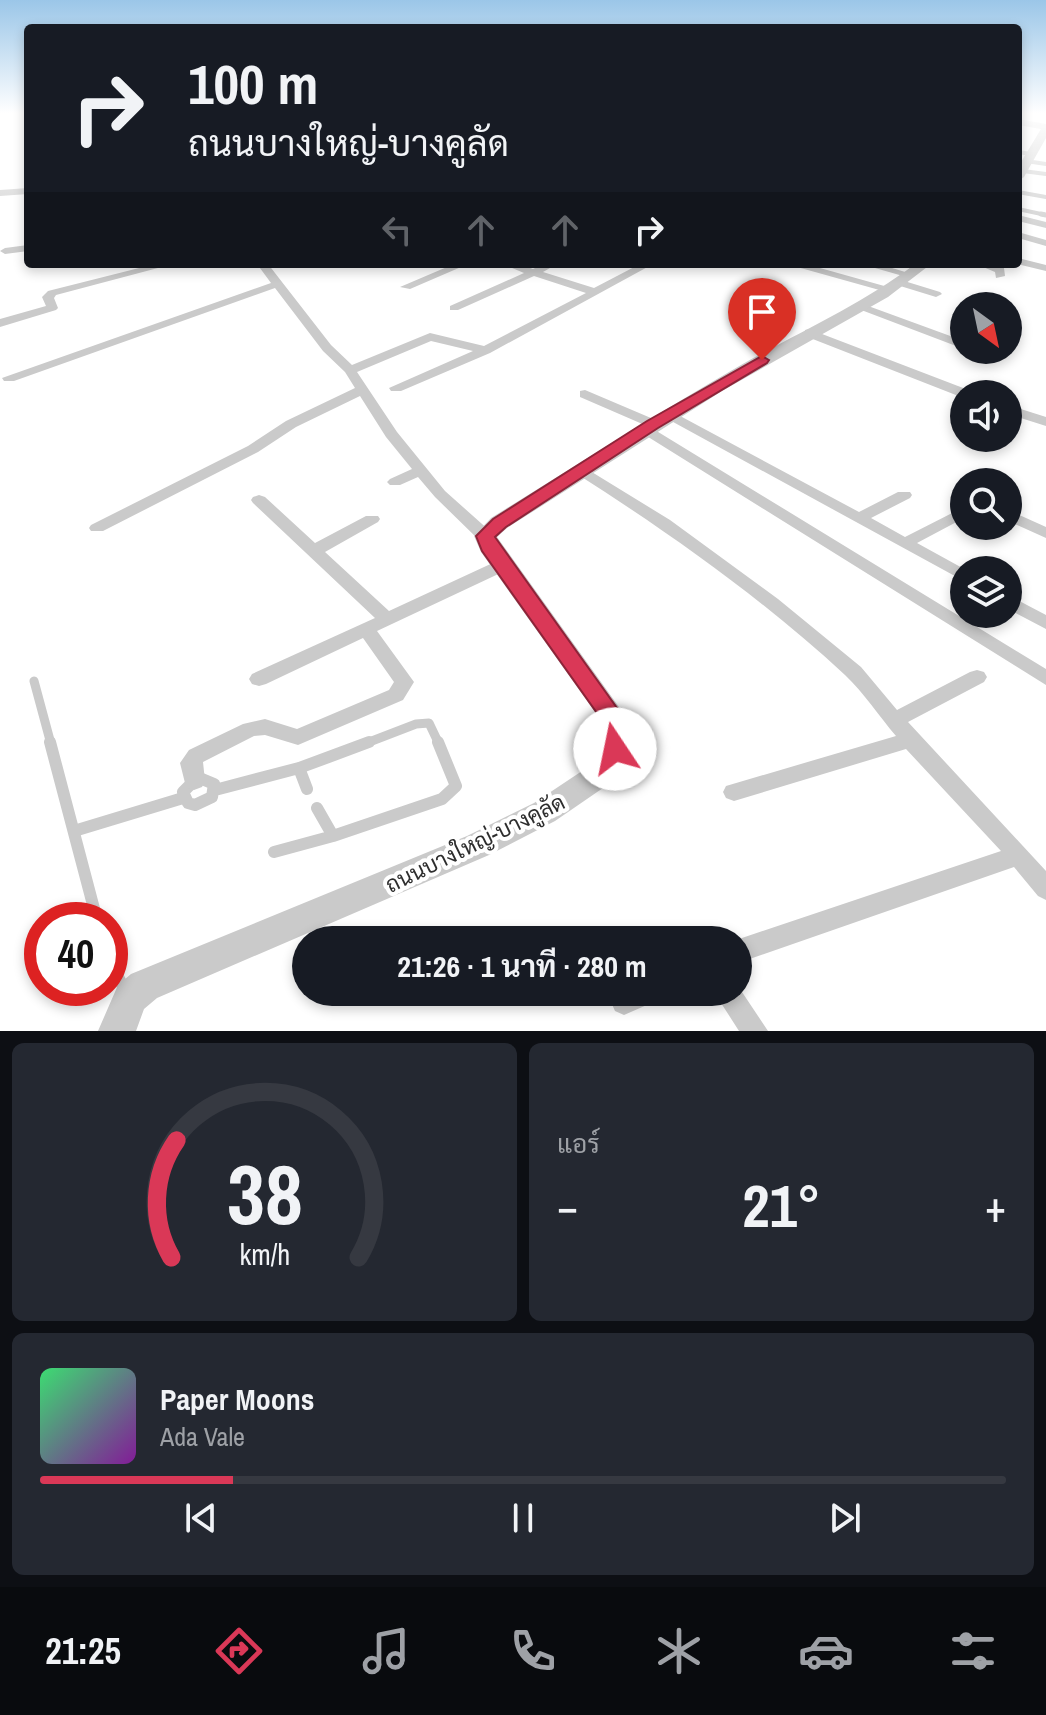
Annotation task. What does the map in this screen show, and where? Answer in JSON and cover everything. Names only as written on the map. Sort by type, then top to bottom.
[{"type":"street","points":[[0,193],[24,191]]},
{"type":"street","points":[[1022,219],[1046,225]]},
{"type":"street","points":[[1022,236],[1046,243]]},
{"type":"street","points":[[5,251],[24,249]]},
{"type":"street","points":[[1022,262],[1046,268]]},
{"type":"street","points":[[0,323],[52,308],[48,297],[52,293],[152,268]]},
{"type":"street","points":[[265,268],[327,348],[350,370],[391,434],[466,521],[485,536],[499,523],[655,423],[906,278]]},
{"type":"street","points":[[406,287],[453,268]]},
{"type":"street","points":[[520,268],[595,292]]},
{"type":"street","points":[[454,308],[544,268]]},
{"type":"street","points":[[396,388],[486,350],[640,268]]},
{"type":"street","points":[[877,268],[906,278],[936,294]]},
{"type":"street","points":[[994,268],[1000,270],[1000,276]]},
{"type":"street","points":[[9,378],[277,284]]},
{"type":"street","points":[[860,306],[950,340]]},
{"type":"street","points":[[809,333],[950,388]]},
{"type":"street","points":[[350,370],[430,337],[486,350]]},
{"type":"street","points":[[97,528],[363,389]]},
{"type":"street","points":[[585,394],[860,518],[950,568]]},
{"type":"street","points":[[1022,414],[1046,422]]},
{"type":"street","points":[[655,423],[1046,678]]},
{"type":"street","points":[[395,482],[422,470]]},
{"type":"street","points":[[582,471],[664,523],[802,625],[854,672],[956,791],[1019,855],[1046,889]]},
{"type":"street","points":[[860,518],[904,495]]},
{"type":"street","points":[[259,500],[387,619]]},
{"type":"street","points":[[313,551],[372,519]]},
{"type":"street","points":[[905,543],[950,519]]},
{"type":"street","points":[[1022,522],[1046,533]]},
{"type":"street","name":"ถนนบางใหญ่-บางคูลัด","points":[[131,997],[163,976],[346,905],[503,833],[573,795],[603,772],[615,749],[610,715],[485,536]]},
{"type":"street","points":[[259,679],[503,565]]},
{"type":"street","points":[[1022,609],[1046,623]]},
{"type":"street","points":[[189,790],[192,759],[236,735],[265,727],[298,737],[396,695],[404,682],[366,629]]},
{"type":"street","points":[[895,720],[977,677]]},
{"type":"street","points":[[734,792],[912,739]]},
{"type":"street","points":[[752,947],[1019,855]]},
{"type":"street","points":[[117,1031],[131,997]]},
{"type":"street","points":[[737,1006],[755,1031]]},
{"type":"lane","points":[[1022,193],[1046,197]]},
{"type":"lane","points":[[1022,210],[1046,215]]},
{"type":"lane","points":[[827,268],[906,278]]},
{"type":"lane","points":[[34,681],[92,902]]},
{"type":"lane","points":[[189,790],[195,805],[205,802],[215,790],[299,768],[416,724],[429,723],[456,786],[452,793],[333,836],[274,852]]},
{"type":"lane","points":[[299,768],[307,789]]},
{"type":"lane","points":[[74,831],[209,781],[215,790]]},
{"type":"lane","points":[[317,808],[333,836]]},
{"type":"lane","points":[[128,993],[131,997]]},
{"type":"route","points":[[615,749],[610,715],[489,547],[485,536],[499,523],[653,424],[762,360]]}]
